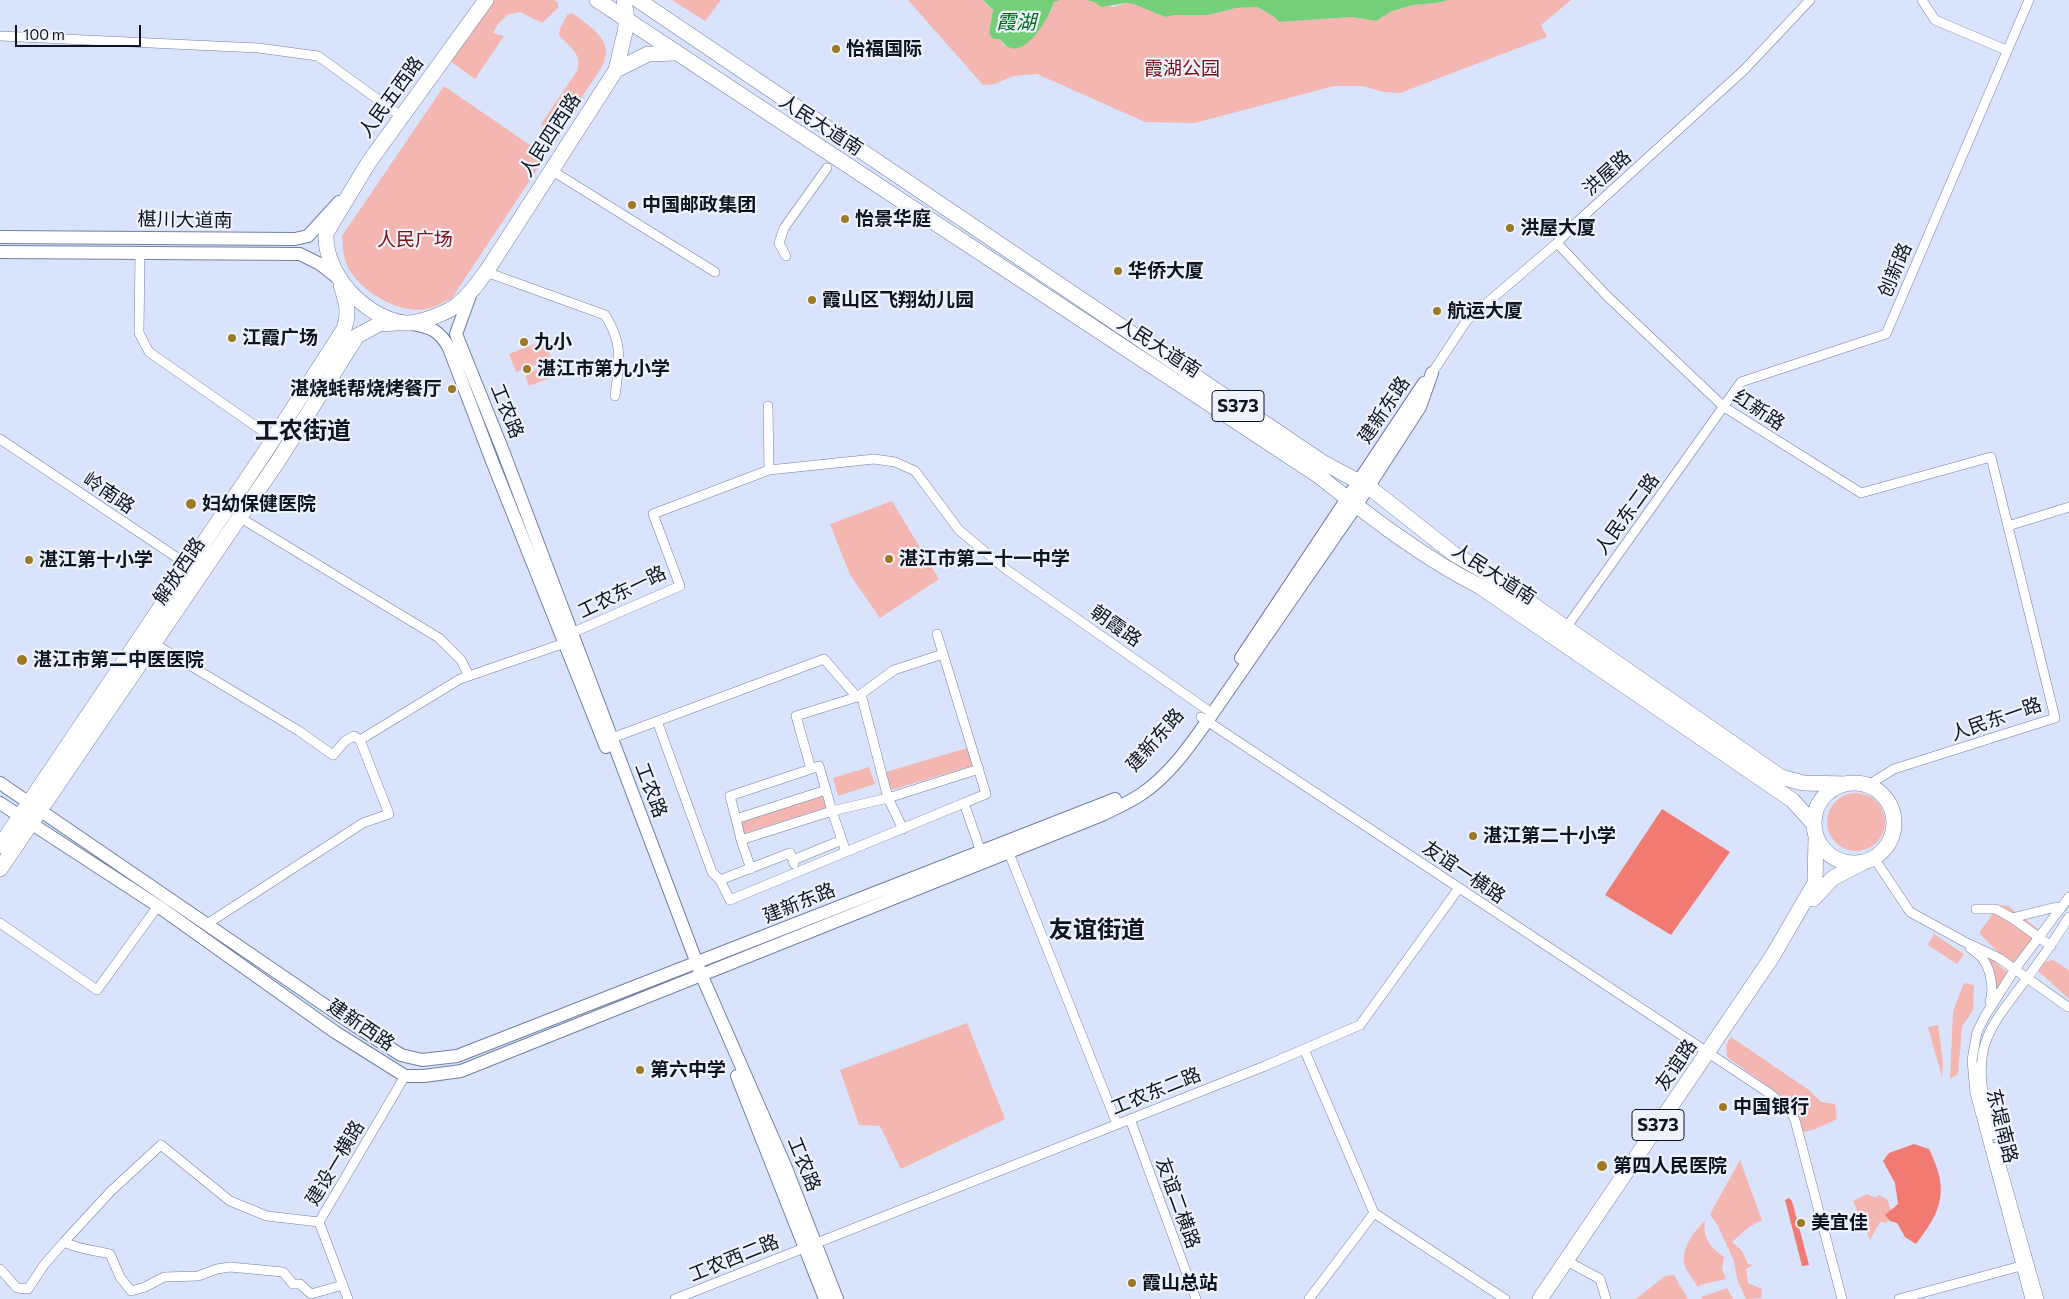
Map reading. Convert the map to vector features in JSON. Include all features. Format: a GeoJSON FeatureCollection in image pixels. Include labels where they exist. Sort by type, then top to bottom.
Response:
{"type":"FeatureCollection","features":[{"type":"Feature","properties":{"kind":"main road","name":"人民五西路"},"geometry":{"type":"LineString","coordinates":[[339,279],[325,246],[326,233],[332,220],[369,162],[486,0]]}},
{"type":"Feature","properties":{"kind":"main road","name":"人民大道南"},"geometry":{"type":"LineString","coordinates":[[597,0],[1319,476],[1352,503],[1457,574],[1562,634],[1781,777],[1804,783],[1847,784]]}},
{"type":"Feature","properties":{"kind":"main road","name":"人民四西路"},"geometry":{"type":"LineString","coordinates":[[405,323],[436,317],[456,306],[479,281],[616,70],[626,32],[627,19],[624,0]]}},
{"type":"Feature","properties":{"kind":"main road","name":"人民大道南"},"geometry":{"type":"LineString","coordinates":[[638,0],[1322,462],[1364,484],[1454,554],[1487,573],[1562,634],[1792,800],[1815,831]]}},
{"type":"Feature","properties":{"kind":"main road"},"geometry":{"type":"LineString","coordinates":[[616,70],[648,54],[674,52]]}},
{"type":"Feature","properties":{"kind":"main road"},"geometry":{"type":"LineString","coordinates":[[339,279],[363,306],[376,313],[405,323]]}},
{"type":"Feature","properties":{"kind":"main road","name":"解放西路"},"geometry":{"type":"LineString","coordinates":[[34,806],[153,643],[274,439],[344,329],[348,308],[339,279]]}},
{"type":"Feature","properties":{"kind":"main road","name":"解放西路"},"geometry":{"type":"LineString","coordinates":[[0,868],[34,806],[195,570],[239,517],[278,461],[357,336],[379,324],[405,323]]}},
{"type":"Feature","properties":{"kind":"main road","name":"S373"},"geometry":{"type":"LineString","coordinates":[[1858,783],[1868,785],[1880,792],[1888,801],[1893,813],[1894,826],[1891,839],[1884,850],[1870,860],[1853,863],[1836,859],[1822,848],[1815,831],[1815,813],[1820,802],[1831,790],[1847,784],[1858,783]]}},
{"type":"Feature","properties":{"kind":"main road","name":"解放西路"},"geometry":{"type":"LineString","coordinates":[[0,846],[25,820]]}},
{"type":"Feature","properties":{"kind":"main road","name":"友谊路"},"geometry":{"type":"LineString","coordinates":[[1775,952],[1815,883],[1815,831]]}},
{"type":"Feature","properties":{"kind":"main road","name":"友谊路"},"geometry":{"type":"LineString","coordinates":[[1540,1299],[1806,907],[1832,878],[1870,860]]}},
{"type":"Feature","properties":{"kind":"street","name":"洪屋路"},"geometry":{"type":"LineString","coordinates":[[1432,373],[1467,320],[1557,243],[1744,70],[1810,0]]}},
{"type":"Feature","properties":{"kind":"street"},"geometry":{"type":"LineString","coordinates":[[1922,0],[1935,20],[2006,50]]}},
{"type":"Feature","properties":{"kind":"street","name":"创新路"},"geometry":{"type":"LineString","coordinates":[[1724,407],[1741,382],[1886,334],[2029,0]]}},
{"type":"Feature","properties":{"kind":"street"},"geometry":{"type":"LineString","coordinates":[[0,36],[258,48],[318,56],[402,117]]}},
{"type":"Feature","properties":{"kind":"street"},"geometry":{"type":"LineString","coordinates":[[349,191],[369,162]]}},
{"type":"Feature","properties":{"kind":"street"},"geometry":{"type":"LineString","coordinates":[[786,256],[779,243],[784,228],[827,168]]}},
{"type":"Feature","properties":{"kind":"street"},"geometry":{"type":"LineString","coordinates":[[552,170],[715,272]]}},
{"type":"Feature","properties":{"kind":"street","name":"椹川大道南"},"geometry":{"type":"LineString","coordinates":[[0,237],[295,239],[308,236],[349,191]]}},
{"type":"Feature","properties":{"kind":"street","name":"红新路"},"geometry":{"type":"LineString","coordinates":[[1557,243],[1607,296],[1724,407],[1861,493],[1991,457]]}},
{"type":"Feature","properties":{"kind":"street","name":"椹川大道南"},"geometry":{"type":"LineString","coordinates":[[0,252],[300,254],[320,264],[339,279]]}},
{"type":"Feature","properties":{"kind":"street"},"geometry":{"type":"LineString","coordinates":[[140,252],[139,332],[150,352],[274,439]]}},
{"type":"Feature","properties":{"kind":"street"},"geometry":{"type":"LineString","coordinates":[[479,281],[605,315],[614,329],[619,342],[614,396]]}},
{"type":"Feature","properties":{"kind":"street","name":"工农路"},"geometry":{"type":"LineString","coordinates":[[479,281],[456,334],[503,451],[566,638],[612,738],[700,969]]}},
{"type":"Feature","properties":{"kind":"street","name":"工农路"},"geometry":{"type":"LineString","coordinates":[[405,323],[430,327],[444,339],[810,1245],[838,1299]]}},
{"type":"Feature","properties":{"kind":"street","name":"建新东路"},"geometry":{"type":"LineString","coordinates":[[700,969],[981,852],[1098,807],[1136,790],[1156,774],[1205,715],[1364,484],[1420,407],[1432,373]]}},
{"type":"Feature","properties":{"kind":"street"},"geometry":{"type":"LineString","coordinates":[[768,406],[769,470]]}},
{"type":"Feature","properties":{"kind":"street","name":"人民东二路"},"geometry":{"type":"LineString","coordinates":[[1562,634],[1724,407]]}},
{"type":"Feature","properties":{"kind":"street","name":"岭南路"},"geometry":{"type":"LineString","coordinates":[[0,439],[195,570]]}},
{"type":"Feature","properties":{"kind":"street","name":"人民东一路"},"geometry":{"type":"LineString","coordinates":[[1868,785],[1894,769],[2054,718],[1991,457]]}},
{"type":"Feature","properties":{"kind":"street","name":"朝霞路"},"geometry":{"type":"LineString","coordinates":[[769,470],[874,459],[895,462],[915,471],[959,530],[1007,570],[1205,715]]}},
{"type":"Feature","properties":{"kind":"street","name":"工农东一路"},"geometry":{"type":"LineString","coordinates":[[566,638],[680,586],[652,514],[769,470]]}},
{"type":"Feature","properties":{"kind":"street"},"geometry":{"type":"LineString","coordinates":[[2008,526],[2069,507]]}},
{"type":"Feature","properties":{"kind":"street"},"geometry":{"type":"LineString","coordinates":[[239,517],[439,638],[461,660],[469,676]]}},
{"type":"Feature","properties":{"kind":"street"},"geometry":{"type":"LineString","coordinates":[[657,721],[712,872],[720,880],[730,900],[986,794],[937,634]]}},
{"type":"Feature","properties":{"kind":"street"},"geometry":{"type":"LineString","coordinates":[[360,740],[460,679],[566,638]]}},
{"type":"Feature","properties":{"kind":"street"},"geometry":{"type":"LineString","coordinates":[[153,643],[299,731],[333,755],[345,741],[354,736],[360,740],[389,814],[363,823],[208,924]]}},
{"type":"Feature","properties":{"kind":"street"},"geometry":{"type":"LineString","coordinates":[[811,769],[796,716],[859,696],[894,670],[943,654]]}},
{"type":"Feature","properties":{"kind":"street"},"geometry":{"type":"LineString","coordinates":[[612,738],[824,659],[859,696],[888,798],[903,829]]}},
{"type":"Feature","properties":{"kind":"street","name":"建新东路"},"geometry":{"type":"LineString","coordinates":[[700,969],[1009,853],[1102,815],[1140,796],[1159,780],[1190,744],[1205,715]]}},
{"type":"Feature","properties":{"kind":"street","name":"友谊一横路"},"geometry":{"type":"LineString","coordinates":[[1205,715],[1772,1099],[1785,1113],[1790,1123],[1836,1299]]}},
{"type":"Feature","properties":{"kind":"street"},"geometry":{"type":"LineString","coordinates":[[751,869],[741,840],[730,796],[819,766],[846,852]]}},
{"type":"Feature","properties":{"kind":"street"},"geometry":{"type":"LineString","coordinates":[[741,840],[832,812],[888,798],[979,769]]}},
{"type":"Feature","properties":{"kind":"street","name":"建新西路"},"geometry":{"type":"LineString","coordinates":[[0,783],[401,1055],[422,1060],[457,1056],[700,969]]}},
{"type":"Feature","properties":{"kind":"street"},"geometry":{"type":"LineString","coordinates":[[736,819],[826,790]]}},
{"type":"Feature","properties":{"kind":"street","name":"建新西路"},"geometry":{"type":"LineString","coordinates":[[0,803],[158,906],[335,1032],[405,1076],[424,1076],[461,1071],[700,969]]}},
{"type":"Feature","properties":{"kind":"street"},"geometry":{"type":"LineString","coordinates":[[964,803],[981,852]]}},
{"type":"Feature","properties":{"kind":"street"},"geometry":{"type":"LineString","coordinates":[[793,860],[842,840]]}},
{"type":"Feature","properties":{"kind":"street"},"geometry":{"type":"LineString","coordinates":[[720,880],[790,853],[797,872]]}},
{"type":"Feature","properties":{"kind":"street"},"geometry":{"type":"LineString","coordinates":[[1009,853],[1116,1124]]}},
{"type":"Feature","properties":{"kind":"street"},"geometry":{"type":"LineString","coordinates":[[1870,860],[1910,912],[1999,958],[2068,1007]]}},
{"type":"Feature","properties":{"kind":"street","name":"工农东二路"},"geometry":{"type":"LineString","coordinates":[[810,1245],[1130,1119],[1360,1025],[1459,888]]}},
{"type":"Feature","properties":{"kind":"street","name":"东堤南路"},"geometry":{"type":"LineString","coordinates":[[2025,1266],[1975,1093],[1972,1049],[1977,1032],[1985,1016],[2014,969],[2069,898]]}},
{"type":"Feature","properties":{"kind":"street"},"geometry":{"type":"LineString","coordinates":[[0,923],[96,990],[158,906]]}},
{"type":"Feature","properties":{"kind":"street"},"geometry":{"type":"LineString","coordinates":[[2012,918],[2062,907]]}},
{"type":"Feature","properties":{"kind":"street"},"geometry":{"type":"LineString","coordinates":[[1976,909],[1996,909],[2051,946]]}},
{"type":"Feature","properties":{"kind":"street","name":"东堤南路"},"geometry":{"type":"LineString","coordinates":[[2030,1299],[2025,1266],[1985,1104],[1982,1079],[1985,1044],[2007,1004],[2051,946],[2069,917]]}},
{"type":"Feature","properties":{"kind":"street"},"geometry":{"type":"LineString","coordinates":[[1963,941],[1984,959],[1990,978],[1993,994],[1985,1016]]}},
{"type":"Feature","properties":{"kind":"street"},"geometry":{"type":"LineString","coordinates":[[1304,1049],[1374,1213],[1505,1299]]}},
{"type":"Feature","properties":{"kind":"street"},"geometry":{"type":"LineString","coordinates":[[1706,1055],[1769,1093],[1788,1109],[1795,1120],[1842,1299]]}},
{"type":"Feature","properties":{"kind":"street","name":"建设一横路"},"geometry":{"type":"LineString","coordinates":[[348,1299],[319,1222],[405,1076]]}},
{"type":"Feature","properties":{"kind":"street","name":"友谊二横路"},"geometry":{"type":"LineString","coordinates":[[1130,1119],[1196,1299]]}},
{"type":"Feature","properties":{"kind":"street"},"geometry":{"type":"LineString","coordinates":[[0,1270],[17,1288],[28,1289],[44,1265],[111,1191],[161,1145],[230,1201],[267,1216],[319,1222]]}},
{"type":"Feature","properties":{"kind":"street"},"geometry":{"type":"LineString","coordinates":[[1310,1299],[1374,1213]]}},
{"type":"Feature","properties":{"kind":"street"},"geometry":{"type":"LineString","coordinates":[[64,1242],[79,1249],[95,1250],[110,1254],[120,1277],[131,1291],[145,1287],[164,1277],[198,1276],[217,1269],[230,1267],[283,1272],[293,1284],[300,1284],[312,1294],[343,1285]]}},
{"type":"Feature","properties":{"kind":"street","name":"工农路"},"geometry":{"type":"LineString","coordinates":[[810,1245],[825,1299]]}},
{"type":"Feature","properties":{"kind":"street","name":"工农西二路"},"geometry":{"type":"LineString","coordinates":[[675,1299],[810,1245]]}},
{"type":"Feature","properties":{"kind":"street"},"geometry":{"type":"LineString","coordinates":[[1565,1260],[1600,1279],[1606,1299]]}},
{"type":"Feature","properties":{"kind":"street"},"geometry":{"type":"LineString","coordinates":[[1899,1299],[2025,1266],[2039,1299]]}},
{"type":"Feature","properties":{"kind":"green space"},"geometry":{"type":"Polygon","coordinates":[[[493,0],[554,0],[558,3],[558,8],[542,23],[520,12],[507,15],[498,24],[493,33],[504,36],[475,79],[450,61],[493,0]]]}},
{"type":"Feature","properties":{"kind":"green space"},"geometry":{"type":"Polygon","coordinates":[[[672,0],[721,0],[705,21],[672,0]]]}},
{"type":"Feature","properties":{"kind":"green space","name":"霞湖公园"},"geometry":{"type":"Polygon","coordinates":[[[908,0],[982,0],[993,10],[989,33],[1000,39],[1004,46],[1035,34],[1050,12],[1054,2],[1060,0],[1086,0],[1113,7],[1126,3],[1135,4],[1165,17],[1175,15],[1208,15],[1236,8],[1257,7],[1273,16],[1279,22],[1352,17],[1376,21],[1392,11],[1413,5],[1448,0],[1571,0],[1541,25],[1547,37],[1400,93],[1383,92],[1363,86],[1334,86],[1195,123],[1145,122],[1037,74],[1013,76],[995,84],[983,85],[908,0]]]}},
{"type":"Feature","properties":{"kind":"green space"},"geometry":{"type":"Polygon","coordinates":[[[572,13],[599,35],[603,40],[606,54],[603,65],[557,135],[541,124],[577,71],[577,55],[559,35],[567,15],[572,13]]]}},
{"type":"Feature","properties":{"kind":"green space","name":"人民广场"},"geometry":{"type":"Polygon","coordinates":[[[444,86],[546,156],[452,298],[431,308],[407,309],[382,299],[360,283],[346,263],[342,236],[444,86]]]}},
{"type":"Feature","properties":{"kind":"green space"},"geometry":{"type":"Polygon","coordinates":[[[545,340],[552,359],[516,372],[509,354],[545,340]]]}},
{"type":"Feature","properties":{"kind":"green space"},"geometry":{"type":"Polygon","coordinates":[[[548,366],[553,377],[529,386],[525,374],[548,366]]]}},
{"type":"Feature","properties":{"kind":"green space"},"geometry":{"type":"Polygon","coordinates":[[[892,501],[939,579],[880,618],[850,575],[830,524],[892,501]]]}},
{"type":"Feature","properties":{"kind":"green space"},"geometry":{"type":"Polygon","coordinates":[[[967,748],[972,766],[891,790],[886,772],[967,748]]]}},
{"type":"Feature","properties":{"kind":"green space"},"geometry":{"type":"Polygon","coordinates":[[[869,767],[875,784],[838,796],[833,778],[869,767]]]}},
{"type":"Feature","properties":{"kind":"green space"},"geometry":{"type":"Polygon","coordinates":[[[1856,793],[1867,795],[1877,801],[1883,811],[1885,822],[1883,833],[1877,843],[1867,849],[1856,851],[1845,849],[1835,843],[1829,833],[1827,822],[1829,811],[1835,801],[1845,795],[1856,793]]]}},
{"type":"Feature","properties":{"kind":"green space"},"geometry":{"type":"Polygon","coordinates":[[[824,794],[828,807],[742,834],[737,820],[824,794]]]}},
{"type":"Feature","properties":{"kind":"green space"},"geometry":{"type":"Polygon","coordinates":[[[1999,905],[2008,906],[2046,935],[2015,969],[1979,933],[1999,905]]]}},
{"type":"Feature","properties":{"kind":"green space"},"geometry":{"type":"Polygon","coordinates":[[[1934,934],[1964,954],[1957,964],[1928,945],[1934,934]]]}},
{"type":"Feature","properties":{"kind":"green space"},"geometry":{"type":"Polygon","coordinates":[[[1988,956],[2007,972],[1998,994],[1988,956]]]}},
{"type":"Feature","properties":{"kind":"green space"},"geometry":{"type":"Polygon","coordinates":[[[2053,960],[2069,970],[2069,999],[2038,971],[2044,962],[2053,960]]]}},
{"type":"Feature","properties":{"kind":"green space"},"geometry":{"type":"Polygon","coordinates":[[[1964,983],[1974,985],[1973,1010],[1962,1027],[1958,1074],[1950,1079],[1953,1011],[1964,983]]]}},
{"type":"Feature","properties":{"kind":"green space"},"geometry":{"type":"Polygon","coordinates":[[[967,1023],[1005,1119],[901,1169],[880,1126],[859,1125],[840,1070],[967,1023]]]}},
{"type":"Feature","properties":{"kind":"green space"},"geometry":{"type":"Polygon","coordinates":[[[1938,1025],[1943,1063],[1942,1077],[1928,1027],[1938,1025]]]}},
{"type":"Feature","properties":{"kind":"green space"},"geometry":{"type":"Polygon","coordinates":[[[1731,1037],[1809,1090],[1821,1102],[1835,1104],[1837,1119],[1804,1132],[1783,1097],[1727,1057],[1726,1045],[1731,1037]]]}},
{"type":"Feature","properties":{"kind":"green space"},"geometry":{"type":"Polygon","coordinates":[[[1740,1160],[1762,1220],[1749,1227],[1732,1242],[1742,1251],[1748,1264],[1753,1265],[1746,1269],[1748,1283],[1762,1289],[1761,1298],[1746,1299],[1737,1279],[1734,1261],[1718,1226],[1710,1214],[1740,1160]]]}},
{"type":"Feature","properties":{"kind":"green space"},"geometry":{"type":"Polygon","coordinates":[[[1867,1194],[1876,1198],[1878,1195],[1887,1199],[1893,1216],[1886,1223],[1880,1222],[1870,1240],[1853,1201],[1867,1194]]]}},
{"type":"Feature","properties":{"kind":"green space"},"geometry":{"type":"Polygon","coordinates":[[[1705,1221],[1704,1227],[1708,1242],[1724,1257],[1722,1269],[1726,1279],[1698,1287],[1686,1269],[1684,1257],[1687,1245],[1705,1221]]]}},
{"type":"Feature","properties":{"kind":"green space"},"geometry":{"type":"Polygon","coordinates":[[[1674,1275],[1688,1299],[1636,1299],[1665,1276],[1674,1275]]]}},
{"type":"Feature","properties":{"kind":"green space"},"geometry":{"type":"Polygon","coordinates":[[[1727,1288],[1733,1299],[1702,1299],[1701,1297],[1727,1288]]]}},
{"type":"Feature","properties":{"kind":"shaded area"},"geometry":{"type":"Polygon","coordinates":[[[1662,809],[1730,852],[1671,935],[1605,895],[1662,809]]]}},
{"type":"Feature","properties":{"kind":"shaded area"},"geometry":{"type":"Polygon","coordinates":[[[1914,1144],[1929,1149],[1939,1176],[1941,1188],[1937,1209],[1925,1232],[1916,1244],[1905,1237],[1897,1223],[1890,1221],[1885,1215],[1898,1204],[1895,1183],[1883,1161],[1889,1153],[1914,1144]]]}},
{"type":"Feature","properties":{"kind":"shaded area"},"geometry":{"type":"Polygon","coordinates":[[[1789,1198],[1792,1201],[1809,1265],[1802,1266],[1785,1200],[1789,1198]]]}},
{"type":"Feature","properties":{"kind":"water","name":"霞湖"},"geometry":{"type":"Polygon","coordinates":[[[983,0],[1060,0],[1054,2],[1040,30],[1024,45],[1016,48],[1008,47],[1000,39],[993,39],[989,33],[993,10],[983,0]]]}},
{"type":"Feature","properties":{"kind":"water","name":"霞湖"},"geometry":{"type":"Polygon","coordinates":[[[1086,0],[1448,0],[1413,5],[1392,11],[1376,21],[1352,17],[1279,22],[1273,16],[1257,7],[1236,8],[1208,15],[1175,15],[1165,17],[1134,4],[1126,3],[1101,7],[1094,2],[1086,0]]]}},
{"type":"Feature","properties":{"kind":"place","name":"怡福国际"},"geometry":{"type":"Point","coordinates":[836,49]}},
{"type":"Feature","properties":{"kind":"place","name":"中国邮政集团"},"geometry":{"type":"Point","coordinates":[632,205]}},
{"type":"Feature","properties":{"kind":"place","name":"怡景华庭"},"geometry":{"type":"Point","coordinates":[845,219]}},
{"type":"Feature","properties":{"kind":"place","name":"洪屋大厦"},"geometry":{"type":"Point","coordinates":[1510,228]}},
{"type":"Feature","properties":{"kind":"place","name":"华侨大厦"},"geometry":{"type":"Point","coordinates":[1118,271]}},
{"type":"Feature","properties":{"kind":"place","name":"霞山区飞翔幼儿园"},"geometry":{"type":"Point","coordinates":[812,300]}},
{"type":"Feature","properties":{"kind":"place","name":"航运大厦"},"geometry":{"type":"Point","coordinates":[1437,311]}},
{"type":"Feature","properties":{"kind":"place","name":"江霞广场"},"geometry":{"type":"Point","coordinates":[232,338]}},
{"type":"Feature","properties":{"kind":"place","name":"九小"},"geometry":{"type":"Point","coordinates":[524,342]}},
{"type":"Feature","properties":{"kind":"place","name":"湛江市第九小学"},"geometry":{"type":"Point","coordinates":[527,369]}},
{"type":"Feature","properties":{"kind":"place","name":"湛烧蚝帮烧烤餐厅"},"geometry":{"type":"Point","coordinates":[452,389]}},
{"type":"Feature","properties":{"kind":"place","name":"妇幼保健医院"},"geometry":{"type":"Point","coordinates":[191,504]}},
{"type":"Feature","properties":{"kind":"place","name":"湛江市第二十一中学"},"geometry":{"type":"Point","coordinates":[889,559]}},
{"type":"Feature","properties":{"kind":"place","name":"湛江第十小学"},"geometry":{"type":"Point","coordinates":[29,560]}},
{"type":"Feature","properties":{"kind":"place","name":"湛江市第二中医医院"},"geometry":{"type":"Point","coordinates":[22,660]}},
{"type":"Feature","properties":{"kind":"place","name":"湛江第二十小学"},"geometry":{"type":"Point","coordinates":[1473,836]}},
{"type":"Feature","properties":{"kind":"place","name":"第六中学"},"geometry":{"type":"Point","coordinates":[640,1070]}},
{"type":"Feature","properties":{"kind":"place","name":"中国银行"},"geometry":{"type":"Point","coordinates":[1723,1107]}},
{"type":"Feature","properties":{"kind":"place","name":"第四人民医院"},"geometry":{"type":"Point","coordinates":[1602,1166]}},
{"type":"Feature","properties":{"kind":"place","name":"美宜佳"},"geometry":{"type":"Point","coordinates":[1801,1223]}},
{"type":"Feature","properties":{"kind":"place","name":"霞山总站"},"geometry":{"type":"Point","coordinates":[1132,1283]}},
{"type":"Feature","properties":{"kind":"district","name":"工农街道"},"geometry":{"type":"Point","coordinates":[303,431]}},
{"type":"Feature","properties":{"kind":"district","name":"友谊街道"},"geometry":{"type":"Point","coordinates":[1097,930]}}]}
